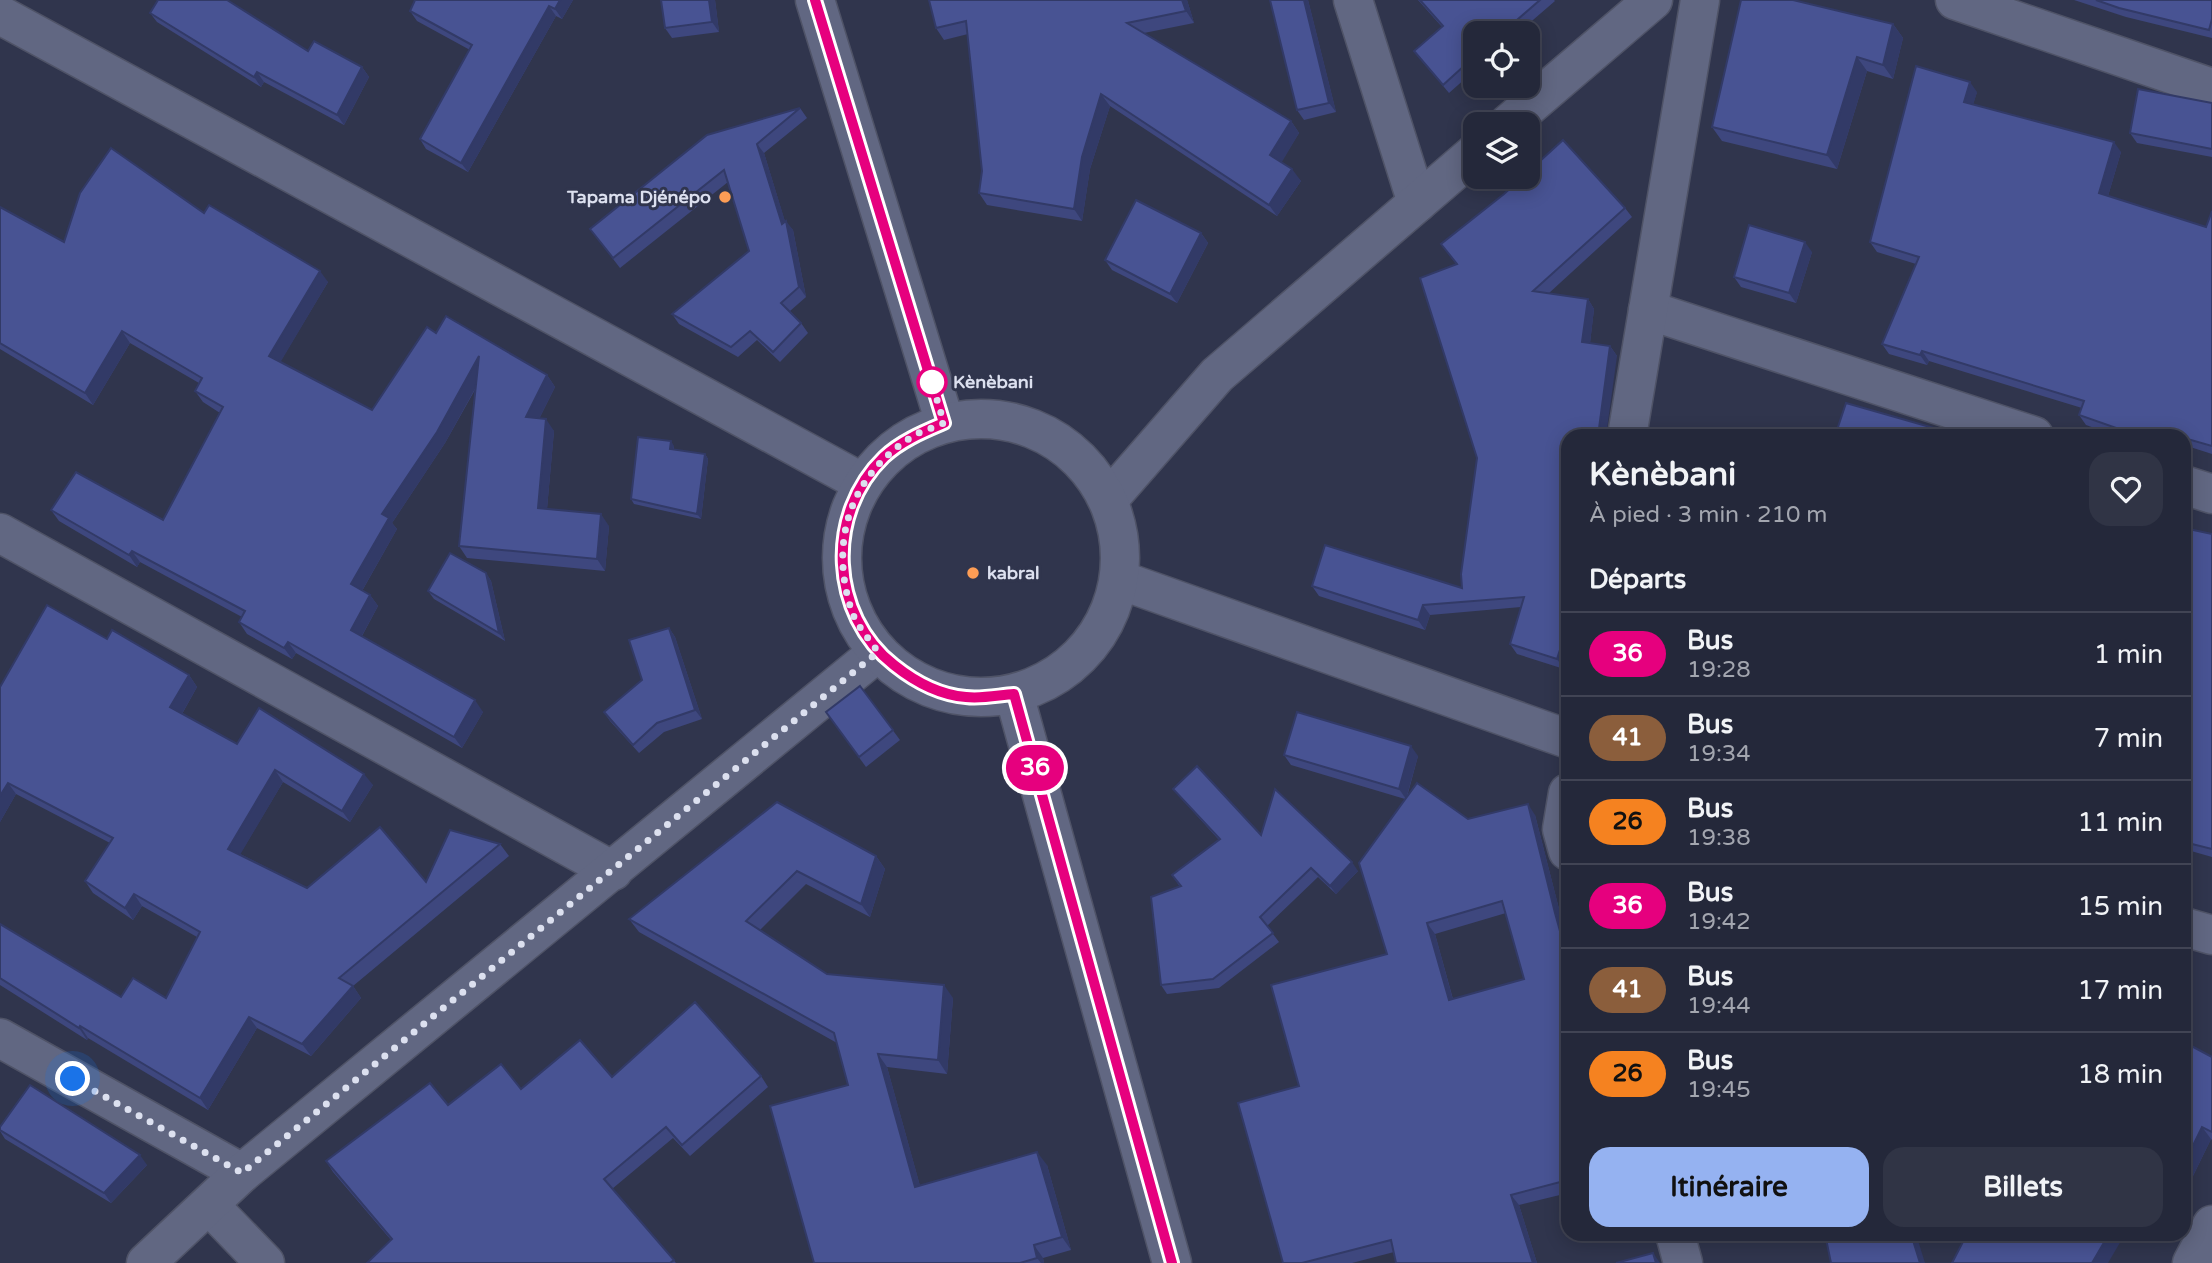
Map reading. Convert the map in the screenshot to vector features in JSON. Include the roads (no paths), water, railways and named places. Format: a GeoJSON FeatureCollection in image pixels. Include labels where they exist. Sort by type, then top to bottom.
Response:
{"type":"FeatureCollection","features":[{"type":"Feature","properties":{"kind":"street"},"geometry":{"type":"LineString","coordinates":[[815,0],[944,423]]}},
{"type":"Feature","properties":{"kind":"street"},"geometry":{"type":"LineString","coordinates":[[1353,0],[1417,203]]}},
{"type":"Feature","properties":{"kind":"street"},"geometry":{"type":"LineString","coordinates":[[1522,112],[1653,0]]}},
{"type":"Feature","properties":{"kind":"street"},"geometry":{"type":"LineString","coordinates":[[1628,429],[1700,0]]}},
{"type":"Feature","properties":{"kind":"street"},"geometry":{"type":"LineString","coordinates":[[1955,0],[2212,88]]}},
{"type":"Feature","properties":{"kind":"street"},"geometry":{"type":"LineString","coordinates":[[0,15],[863,484]]}},
{"type":"Feature","properties":{"kind":"street"},"geometry":{"type":"LineString","coordinates":[[1108,500],[1217,375],[1463,163]]}},
{"type":"Feature","properties":{"kind":"street"},"geometry":{"type":"LineString","coordinates":[[1648,310],[2013,429]]}},
{"type":"Feature","properties":{"kind":"street"},"geometry":{"type":"LineString","coordinates":[[993,419],[1040,432],[1079,460],[1108,500],[1119,539],[1120,580],[1107,619],[1084,654],[1052,679],[1014,694],[965,698],[918,683],[878,652],[853,614],[842,570],[845,525],[863,484],[885,457],[912,436],[944,423],[993,419]]}},
{"type":"Feature","properties":{"kind":"street"},"geometry":{"type":"LineString","coordinates":[[2191,487],[2212,494]]}},
{"type":"Feature","properties":{"kind":"street"},"geometry":{"type":"LineString","coordinates":[[0,533],[613,871]]}},
{"type":"Feature","properties":{"kind":"street"},"geometry":{"type":"LineString","coordinates":[[1120,580],[1561,737]]}},
{"type":"Feature","properties":{"kind":"street"},"geometry":{"type":"LineString","coordinates":[[146,1263],[242,1173],[878,652]]}},
{"type":"Feature","properties":{"kind":"street"},"geometry":{"type":"LineString","coordinates":[[1014,694],[1172,1263]]}},
{"type":"Feature","properties":{"kind":"street"},"geometry":{"type":"LineString","coordinates":[[2191,929],[2212,935]]}},
{"type":"Feature","properties":{"kind":"street"},"geometry":{"type":"LineString","coordinates":[[0,1038],[242,1173]]}},
{"type":"Feature","properties":{"kind":"street"},"geometry":{"type":"LineString","coordinates":[[209,1205],[265,1263]]}},
{"type":"Feature","properties":{"kind":"street"},"geometry":{"type":"LineString","coordinates":[[2192,1263],[2212,1224]]}},
{"type":"Feature","properties":{"kind":"street"},"geometry":{"type":"LineString","coordinates":[[1677,1241],[1683,1263]]}},
{"type":"Feature","properties":{"kind":"place","name":"Tapama Djénépo"},"geometry":{"type":"Point","coordinates":[725,197]}},
{"type":"Feature","properties":{"kind":"place","name":"Kènèbani"},"geometry":{"type":"Point","coordinates":[932,382]}},
{"type":"Feature","properties":{"kind":"place","name":"kabral"},"geometry":{"type":"Point","coordinates":[973,573]}}]}
